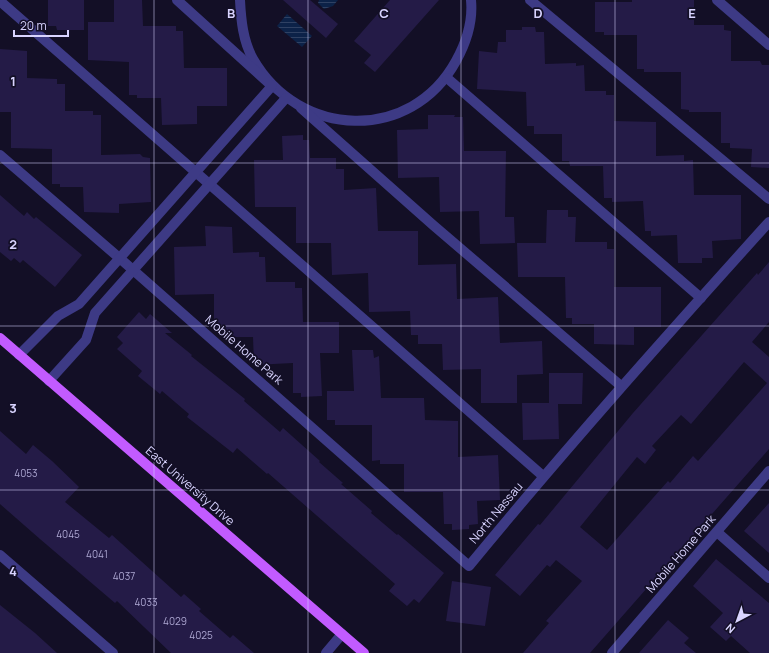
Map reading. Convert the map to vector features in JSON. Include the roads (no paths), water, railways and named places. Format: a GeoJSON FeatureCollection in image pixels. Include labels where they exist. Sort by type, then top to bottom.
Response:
{"type":"FeatureCollection","features":[{"type":"Feature","properties":{"kind":"main road","name":"East University Drive"},"geometry":{"type":"LineString","coordinates":[[0,338],[364,653]]}},
{"type":"Feature","properties":{"kind":"street"},"geometry":{"type":"LineString","coordinates":[[177,0],[272,86],[301,108],[433,225],[621,386]]}},
{"type":"Feature","properties":{"kind":"street"},"geometry":{"type":"LineString","coordinates":[[240,0],[241,26],[252,58],[272,86]]}},
{"type":"Feature","properties":{"kind":"street"},"geometry":{"type":"LineString","coordinates":[[301,108],[340,121],[380,119],[417,104],[447,78],[465,46],[472,9],[471,0]]}},
{"type":"Feature","properties":{"kind":"street"},"geometry":{"type":"LineString","coordinates":[[530,0],[769,199]]}},
{"type":"Feature","properties":{"kind":"street"},"geometry":{"type":"LineString","coordinates":[[717,0],[769,45]]}},
{"type":"Feature","properties":{"kind":"street"},"geometry":{"type":"LineString","coordinates":[[0,1],[543,476]]}},
{"type":"Feature","properties":{"kind":"street"},"geometry":{"type":"LineString","coordinates":[[447,78],[700,298]]}},
{"type":"Feature","properties":{"kind":"street"},"geometry":{"type":"LineString","coordinates":[[19,355],[58,316],[79,304],[195,171],[272,86]]}},
{"type":"Feature","properties":{"kind":"street"},"geometry":{"type":"LineString","coordinates":[[49,381],[86,340],[95,313],[286,98]]}},
{"type":"Feature","properties":{"kind":"street","name":"Mobile Home Park"},"geometry":{"type":"LineString","coordinates":[[0,155],[469,566]]}},
{"type":"Feature","properties":{"kind":"street","name":"North Nassau"},"geometry":{"type":"LineString","coordinates":[[469,566],[543,476],[621,386],[769,222]]}},
{"type":"Feature","properties":{"kind":"street","name":"Mobile Home Park"},"geometry":{"type":"LineString","coordinates":[[612,653],[769,471]]}},
{"type":"Feature","properties":{"kind":"street"},"geometry":{"type":"LineString","coordinates":[[717,532],[769,578]]}},
{"type":"Feature","properties":{"kind":"street"},"geometry":{"type":"LineString","coordinates":[[0,555],[113,653]]}},
{"type":"Feature","properties":{"kind":"street"},"geometry":{"type":"LineString","coordinates":[[326,653],[342,634]]}},
{"type":"Feature","properties":{"kind":"water"},"geometry":{"type":"Polygon","coordinates":[[[319,0],[338,0],[333,6],[324,9],[318,3],[319,0]]]}},
{"type":"Feature","properties":{"kind":"water"},"geometry":{"type":"Polygon","coordinates":[[[287,14],[312,36],[302,47],[277,26],[287,14]]]}}]}
